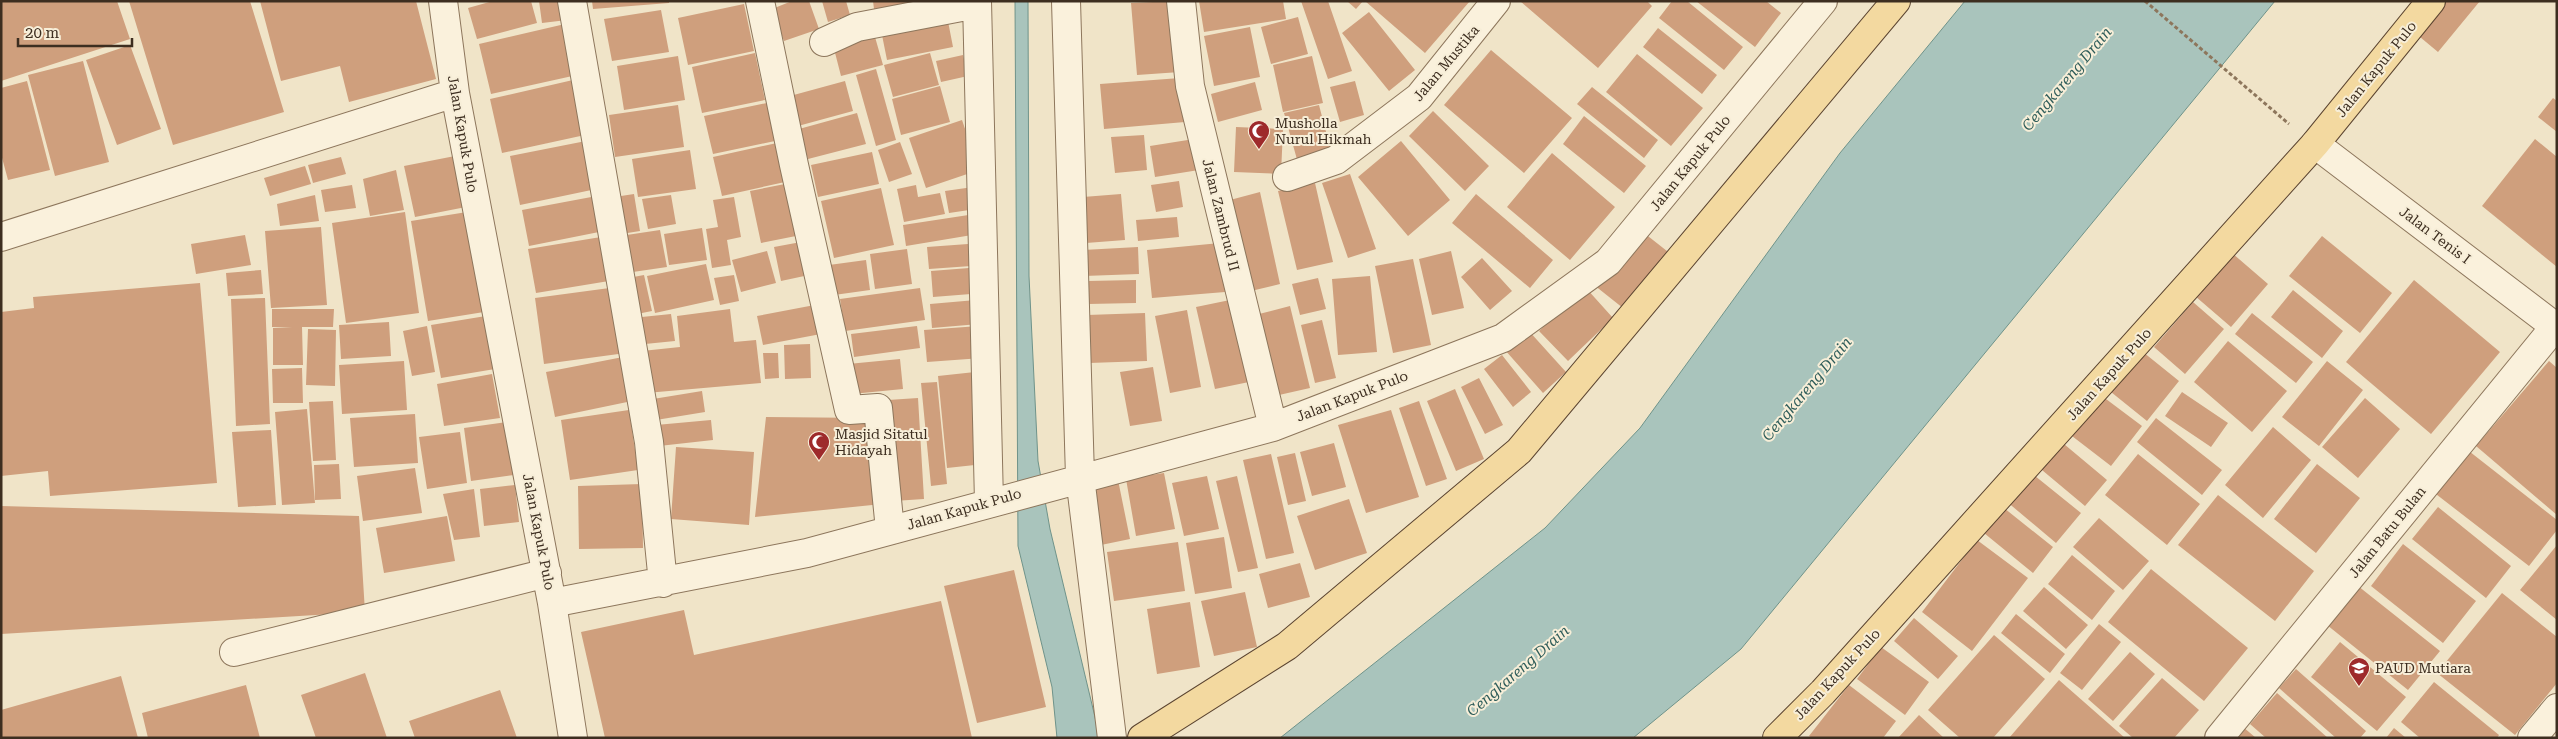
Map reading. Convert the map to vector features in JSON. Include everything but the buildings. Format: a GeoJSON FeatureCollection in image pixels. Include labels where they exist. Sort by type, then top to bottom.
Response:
{"type":"FeatureCollection","features":[{"type":"Feature","properties":{"kind":"main road"},"geometry":{"type":"LineString","coordinates":[[1142,738],[1287,646],[1519,451],[1896,1]]}},
{"type":"Feature","properties":{"kind":"main road","name":"Jalan Kapuk Pulo"},"geometry":{"type":"LineString","coordinates":[[1777,738],[1823,692],[2315,144],[2431,1]]}},
{"type":"Feature","properties":{"kind":"street","name":"Jalan Kapuk Pulo"},"geometry":{"type":"LineString","coordinates":[[443,1],[454,93],[548,573],[552,603],[663,583],[807,552],[1080,477],[1273,427],[1503,338],[1608,262],[1823,1]]}},
{"type":"Feature","properties":{"kind":"street"},"geometry":{"type":"LineString","coordinates":[[572,1],[649,442],[663,583]]}},
{"type":"Feature","properties":{"kind":"street"},"geometry":{"type":"LineString","coordinates":[[760,1],[796,174],[849,410],[878,408],[890,530]]}},
{"type":"Feature","properties":{"kind":"street"},"geometry":{"type":"LineString","coordinates":[[1066,1],[1080,477],[1112,738]]}},
{"type":"Feature","properties":{"kind":"street","name":"Jalan Zambrud II"},"geometry":{"type":"LineString","coordinates":[[1181,1],[1190,86],[1273,427]]}},
{"type":"Feature","properties":{"kind":"street","name":"Jalan Mustika"},"geometry":{"type":"LineString","coordinates":[[1287,177],[1336,160],[1419,98],[1496,1]]}},
{"type":"Feature","properties":{"kind":"street"},"geometry":{"type":"LineString","coordinates":[[824,42],[857,27],[977,3],[1000,499]]}},
{"type":"Feature","properties":{"kind":"street"},"geometry":{"type":"LineString","coordinates":[[1,237],[454,93]]}},
{"type":"Feature","properties":{"kind":"street","name":"Jalan Tenis I"},"geometry":{"type":"LineString","coordinates":[[2315,144],[2556,326]]}},
{"type":"Feature","properties":{"kind":"street","name":"Jalan Batu Bulan"},"geometry":{"type":"LineString","coordinates":[[2219,738],[2556,326]]}},
{"type":"Feature","properties":{"kind":"street"},"geometry":{"type":"LineString","coordinates":[[234,652],[548,573]]}},
{"type":"Feature","properties":{"kind":"street"},"geometry":{"type":"LineString","coordinates":[[552,603],[574,738]]}},
{"type":"Feature","properties":{"kind":"street"},"geometry":{"type":"LineString","coordinates":[[2532,738],[2557,708]]}},
{"type":"Feature","properties":{"kind":"path"},"geometry":{"type":"LineString","coordinates":[[2145,1],[2263,102]]}},
{"type":"Feature","properties":{"kind":"water"},"geometry":{"type":"Polygon","coordinates":[[[1015,1],[1028,1],[1029,276],[1038,461],[1050,529],[1100,738],[1057,738],[1052,687],[1018,546],[1015,1]]]}},
{"type":"Feature","properties":{"kind":"water","name":"Cengkareng Drain"},"geometry":{"type":"Polygon","coordinates":[[[1965,1],[2275,1],[1741,649],[1633,738],[1280,738],[1545,528],[1640,428],[1840,153],[1965,1]]]}},
{"type":"Feature","properties":{"kind":"place","name":"Musholla Nurul Hikmah"},"geometry":{"type":"Point","coordinates":[1259,150]}},
{"type":"Feature","properties":{"kind":"place","name":"Masjid Sitatul Hidayah"},"geometry":{"type":"Point","coordinates":[819,461]}},
{"type":"Feature","properties":{"kind":"place","name":"PAUD Mutiara"},"geometry":{"type":"Point","coordinates":[2359,687]}}]}
